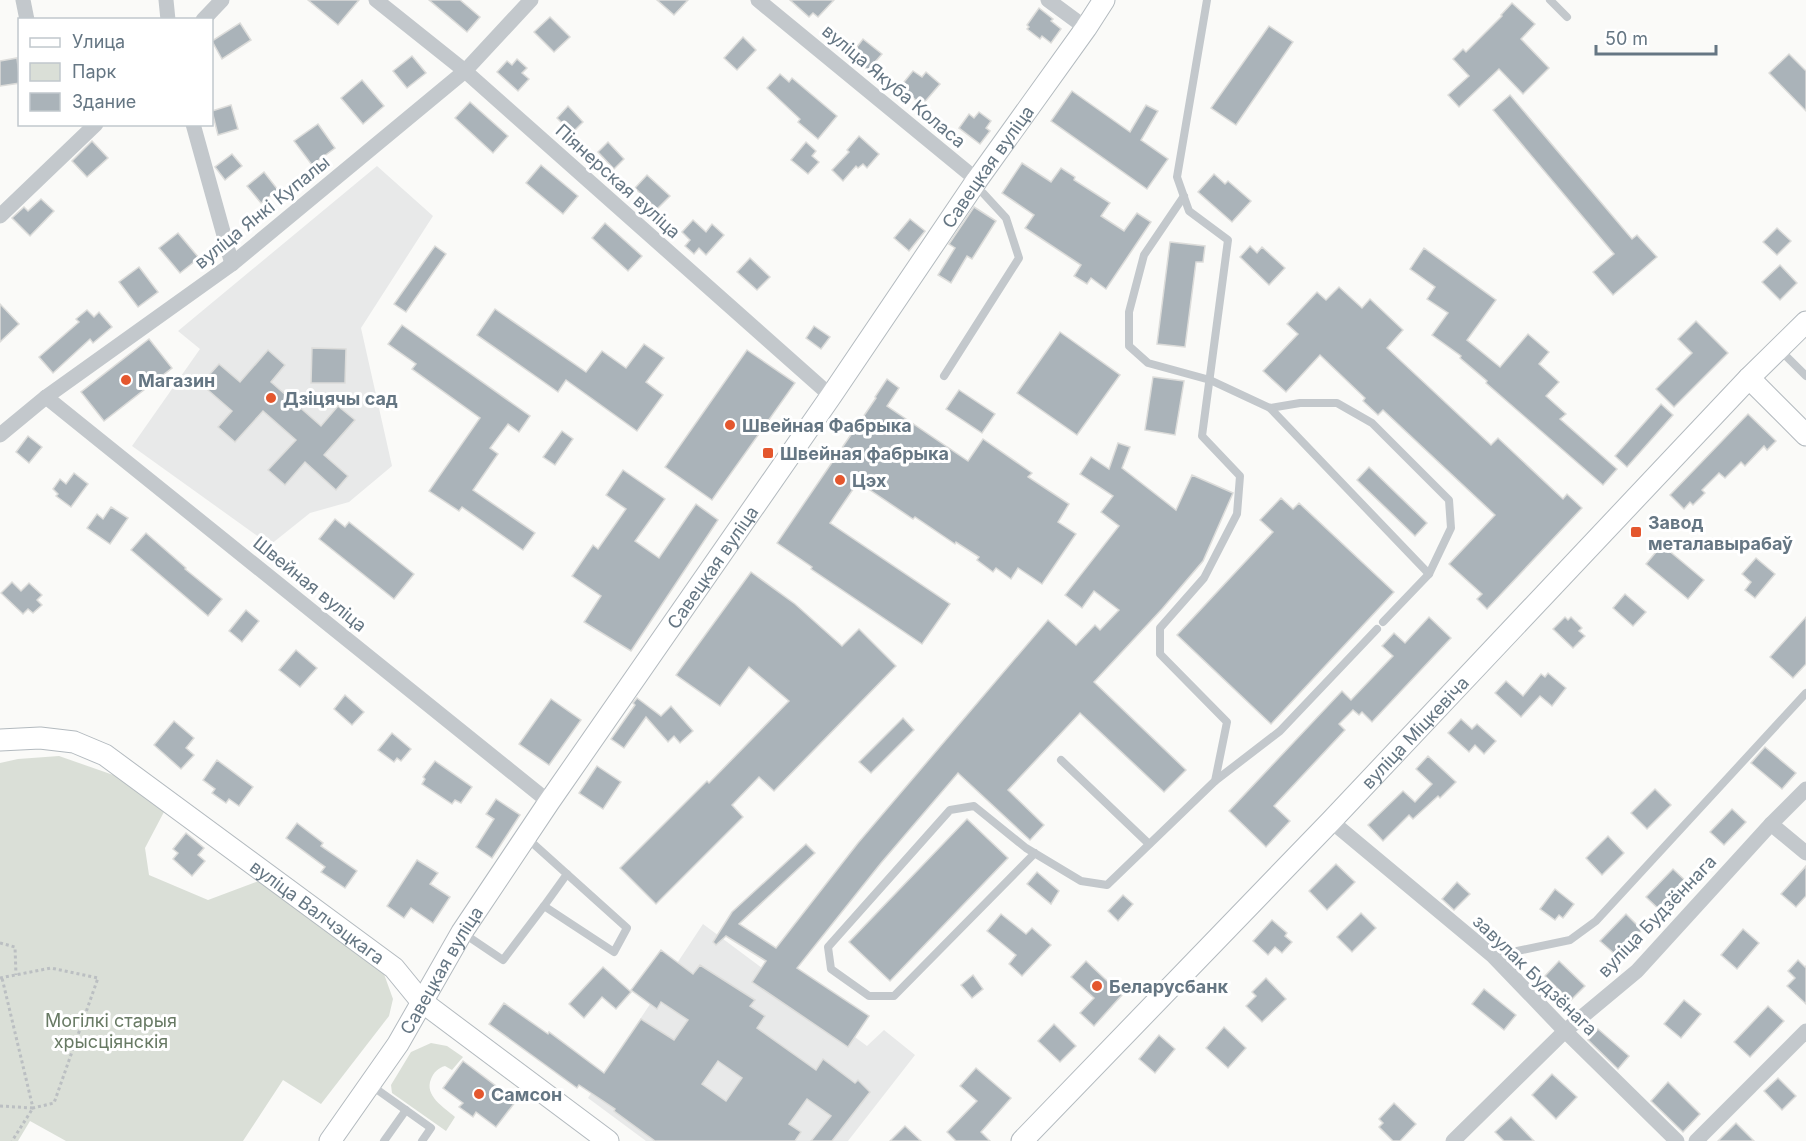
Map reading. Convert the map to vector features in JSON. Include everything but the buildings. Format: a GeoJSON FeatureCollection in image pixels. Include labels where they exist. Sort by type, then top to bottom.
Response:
{"type":"FeatureCollection","features":[{"type":"Feature","properties":{"kind":"street"},"geometry":{"type":"LineString","coordinates":[[23,0],[27,18]]}},
{"type":"Feature","properties":{"kind":"street"},"geometry":{"type":"LineString","coordinates":[[166,0],[168,18]]}},
{"type":"Feature","properties":{"kind":"street"},"geometry":{"type":"LineString","coordinates":[[205,18],[222,0]]}},
{"type":"Feature","properties":{"kind":"street","name":"Піянерская вуліца"},"geometry":{"type":"LineString","coordinates":[[376,0],[465,71],[831,396]]}},
{"type":"Feature","properties":{"kind":"street","name":"вуліца Янкі Купалы"},"geometry":{"type":"LineString","coordinates":[[0,435],[46,397],[232,264],[465,71],[531,0]]}},
{"type":"Feature","properties":{"kind":"street","name":"вуліца Якуба Коласа"},"geometry":{"type":"LineString","coordinates":[[758,0],[975,183]]}},
{"type":"Feature","properties":{"kind":"street"},"geometry":{"type":"LineString","coordinates":[[1048,0],[1086,28]]}},
{"type":"Feature","properties":{"kind":"street","name":"Савецкая вуліца"},"geometry":{"type":"LineString","coordinates":[[330,1141],[398,1044],[462,932],[549,802],[831,396],[975,183],[1104,0]]}},
{"type":"Feature","properties":{"kind":"street"},"geometry":{"type":"LineString","coordinates":[[0,216],[94,126]]}},
{"type":"Feature","properties":{"kind":"street"},"geometry":{"type":"LineString","coordinates":[[194,126],[232,264]]}},
{"type":"Feature","properties":{"kind":"street","name":"вуліца Міцкевіча"},"geometry":{"type":"LineString","coordinates":[[1022,1141],[1331,821],[1749,378],[1806,322]]}},
{"type":"Feature","properties":{"kind":"street"},"geometry":{"type":"LineString","coordinates":[[1749,378],[1806,435]]}},
{"type":"Feature","properties":{"kind":"street","name":"Швейная вуліца"},"geometry":{"type":"LineString","coordinates":[[46,397],[549,802]]}},
{"type":"Feature","properties":{"kind":"street","name":"вуліца Валчэцкага"},"geometry":{"type":"LineString","coordinates":[[0,740],[40,738],[74,742],[105,755],[394,969],[421,1001],[608,1141]]}},
{"type":"Feature","properties":{"kind":"street","name":"вуліца Будзённага"},"geometry":{"type":"LineString","coordinates":[[1453,1141],[1565,1031],[1636,971],[1806,789]]}},
{"type":"Feature","properties":{"kind":"street","name":"завулак Будзёнага"},"geometry":{"type":"LineString","coordinates":[[1331,821],[1493,956],[1565,1031],[1677,1141]]}},
{"type":"Feature","properties":{"kind":"street"},"geometry":{"type":"LineString","coordinates":[[1771,824],[1806,853]]}},
{"type":"Feature","properties":{"kind":"street"},"geometry":{"type":"LineString","coordinates":[[1696,1141],[1806,1031]]}},
{"type":"Feature","properties":{"kind":"lane"},"geometry":{"type":"LineString","coordinates":[[1207,0],[1178,177],[1190,212],[1228,240],[1202,436],[1240,476],[1237,514],[1204,578],[1160,628],[1160,654],[1227,722],[1215,781]]}},
{"type":"Feature","properties":{"kind":"lane"},"geometry":{"type":"LineString","coordinates":[[1550,0],[1567,17]]}},
{"type":"Feature","properties":{"kind":"lane"},"geometry":{"type":"LineString","coordinates":[[944,376],[1019,258],[1006,218],[975,183]]}},
{"type":"Feature","properties":{"kind":"lane"},"geometry":{"type":"LineString","coordinates":[[1184,196],[1144,255],[1129,312],[1129,346],[1148,363],[1210,380],[1270,408],[1429,574]]}},
{"type":"Feature","properties":{"kind":"lane"},"geometry":{"type":"LineString","coordinates":[[1779,349],[1806,376]]}},
{"type":"Feature","properties":{"kind":"lane"},"geometry":{"type":"LineString","coordinates":[[1035,853],[894,996],[869,996],[831,969],[828,947],[950,810],[974,806],[1035,853],[1081,881],[1107,885],[1215,781],[1280,731],[1429,574],[1451,528],[1449,500],[1372,423],[1337,403],[1300,403],[1270,408]]}},
{"type":"Feature","properties":{"kind":"lane"},"geometry":{"type":"LineString","coordinates":[[1493,956],[1570,940],[1596,921],[1806,693]]}},
{"type":"Feature","properties":{"kind":"lane"},"geometry":{"type":"LineString","coordinates":[[1061,760],[1149,844]]}},
{"type":"Feature","properties":{"kind":"lane"},"geometry":{"type":"LineString","coordinates":[[526,837],[627,928],[614,952],[544,906]]}},
{"type":"Feature","properties":{"kind":"lane"},"geometry":{"type":"LineString","coordinates":[[462,932],[503,960],[567,874]]}},
{"type":"Feature","properties":{"kind":"lane"},"geometry":{"type":"LineString","coordinates":[[370,1084],[431,1128],[422,1141]]}},
{"type":"Feature","properties":{"kind":"lane"},"geometry":{"type":"LineString","coordinates":[[384,1141],[406,1110]]}},
{"type":"Feature","properties":{"kind":"path"},"geometry":{"type":"LineString","coordinates":[[0,943],[15,947],[16,975]]}},
{"type":"Feature","properties":{"kind":"path"},"geometry":{"type":"LineString","coordinates":[[0,1106],[33,1108],[54,1103],[98,978],[51,969],[1,978],[33,1108],[12,1141]]}},
{"type":"Feature","properties":{"kind":"shaded area","name":"Дзіцячы сад"},"geometry":{"type":"Polygon","coordinates":[[[377,166],[433,216],[361,328],[392,466],[349,502],[310,513],[270,545],[132,446],[200,349],[178,331],[377,166]]]}},
{"type":"Feature","properties":{"kind":"shaded area"},"geometry":{"type":"Polygon","coordinates":[[[703,924],[867,1046],[884,1030],[915,1055],[848,1141],[646,1141],[588,1098],[703,924]]]}},
{"type":"Feature","properties":{"kind":"green space","name":"Могілкі старыя хрысціянскія"},"geometry":{"type":"Polygon","coordinates":[[[59,756],[119,777],[165,810],[145,848],[149,875],[208,900],[259,881],[384,974],[393,999],[389,1016],[321,1104],[283,1080],[243,1141],[66,1141],[30,1121],[18,1141],[0,1141],[0,763],[18,759],[59,756]]]}},
{"type":"Feature","properties":{"kind":"green space"},"geometry":{"type":"Polygon","coordinates":[[[431,1043],[447,1046],[463,1057],[452,1070],[445,1066],[436,1071],[430,1085],[430,1091],[436,1101],[455,1117],[446,1131],[392,1093],[391,1085],[411,1052],[431,1043]]]}},
{"type":"Feature","properties":{"kind":"place","name":"Магазин"},"geometry":{"type":"Point","coordinates":[126,380]}},
{"type":"Feature","properties":{"kind":"place","name":"Дзіцячы сад"},"geometry":{"type":"Point","coordinates":[271,398]}},
{"type":"Feature","properties":{"kind":"place","name":"Швейная Фабрыка"},"geometry":{"type":"Point","coordinates":[730,425]}},
{"type":"Feature","properties":{"kind":"place","name":"Швейная фабрыка"},"geometry":{"type":"Point","coordinates":[768,453]}},
{"type":"Feature","properties":{"kind":"place","name":"Цэх"},"geometry":{"type":"Point","coordinates":[840,480]}},
{"type":"Feature","properties":{"kind":"place","name":"Завод металавырабаў"},"geometry":{"type":"Point","coordinates":[1636,532]}},
{"type":"Feature","properties":{"kind":"place","name":"Беларусбанк"},"geometry":{"type":"Point","coordinates":[1097,986]}},
{"type":"Feature","properties":{"kind":"place","name":"Самсон"},"geometry":{"type":"Point","coordinates":[479,1094]}}]}
